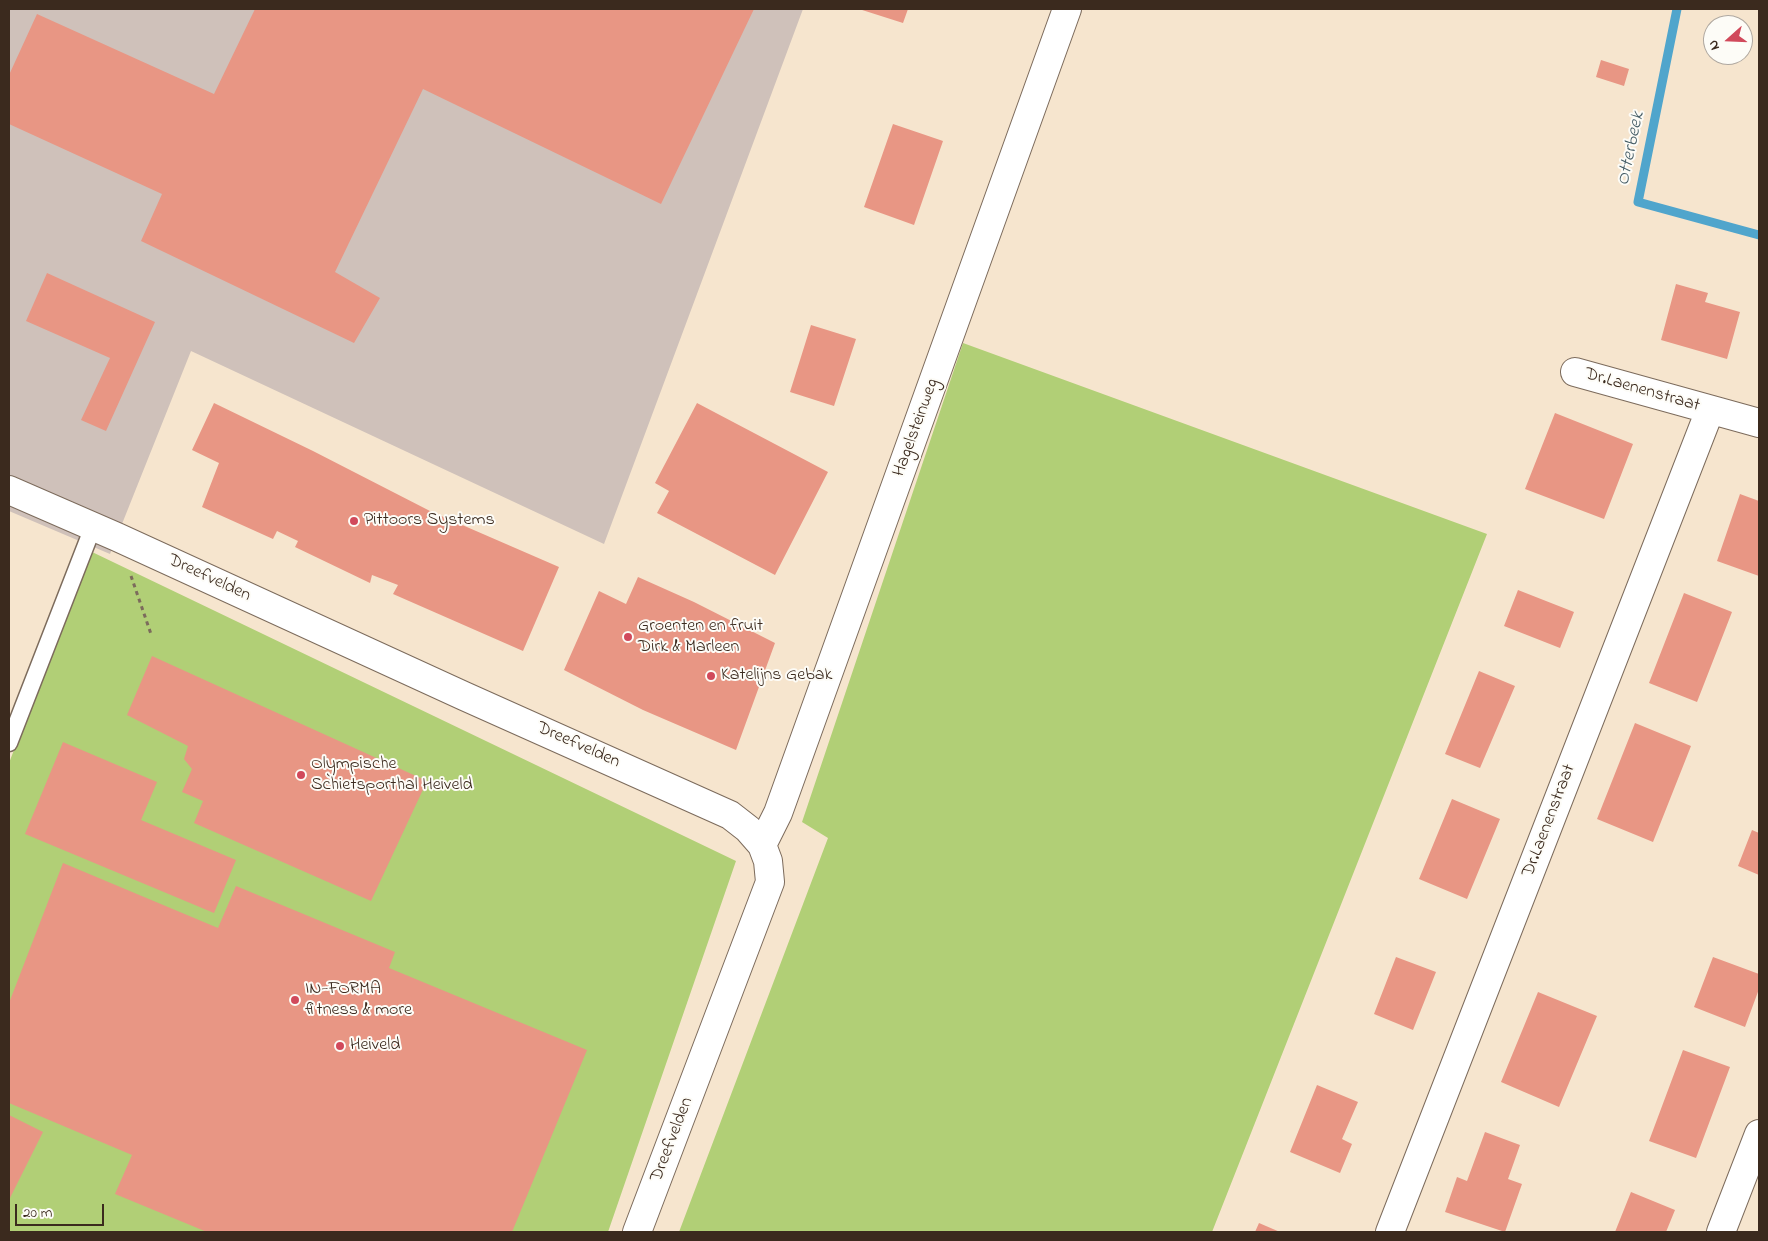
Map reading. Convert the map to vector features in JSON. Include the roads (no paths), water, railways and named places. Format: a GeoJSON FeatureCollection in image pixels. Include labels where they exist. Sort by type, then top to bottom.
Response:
{"type":"FeatureCollection","features":[{"type":"Feature","properties":{"kind":"street","name":"Hagelsteinweg"},"geometry":{"type":"LineString","coordinates":[[762,845],[778,813],[1067,9]]}},
{"type":"Feature","properties":{"kind":"street","name":"Dr.Laenenstraat"},"geometry":{"type":"LineString","coordinates":[[1575,372],[1759,423]]}},
{"type":"Feature","properties":{"kind":"street","name":"Dr.Laenenstraat"},"geometry":{"type":"LineString","coordinates":[[1390,1232],[1710,410]]}},
{"type":"Feature","properties":{"kind":"street","name":"Dreefvelden"},"geometry":{"type":"LineString","coordinates":[[9,490],[730,815],[748,829],[762,845],[768,861],[770,882],[637,1232]]}},
{"type":"Feature","properties":{"kind":"street"},"geometry":{"type":"LineString","coordinates":[[1721,1232],[1759,1134]]}},
{"type":"Feature","properties":{"kind":"lane"},"geometry":{"type":"LineString","coordinates":[[9,743],[105,532]]}},
{"type":"Feature","properties":{"kind":"waterway","name":"Otterbeek"},"geometry":{"type":"LineString","coordinates":[[1677,9],[1638,202],[1759,235]]}},
{"type":"Feature","properties":{"kind":"place","name":"Pittoors Systems"},"geometry":{"type":"Point","coordinates":[354,521]}},
{"type":"Feature","properties":{"kind":"place","name":"Groenten en fruit Dirk & Marleen"},"geometry":{"type":"Point","coordinates":[628,637]}},
{"type":"Feature","properties":{"kind":"place","name":"Katelijns Gebak"},"geometry":{"type":"Point","coordinates":[711,676]}},
{"type":"Feature","properties":{"kind":"place","name":"Olympische Schietsporthal Heiveld"},"geometry":{"type":"Point","coordinates":[301,775]}},
{"type":"Feature","properties":{"kind":"place","name":"IN-FORMA fitness & more"},"geometry":{"type":"Point","coordinates":[295,1000]}},
{"type":"Feature","properties":{"kind":"place","name":"Heiveld"},"geometry":{"type":"Point","coordinates":[340,1046]}}]}
